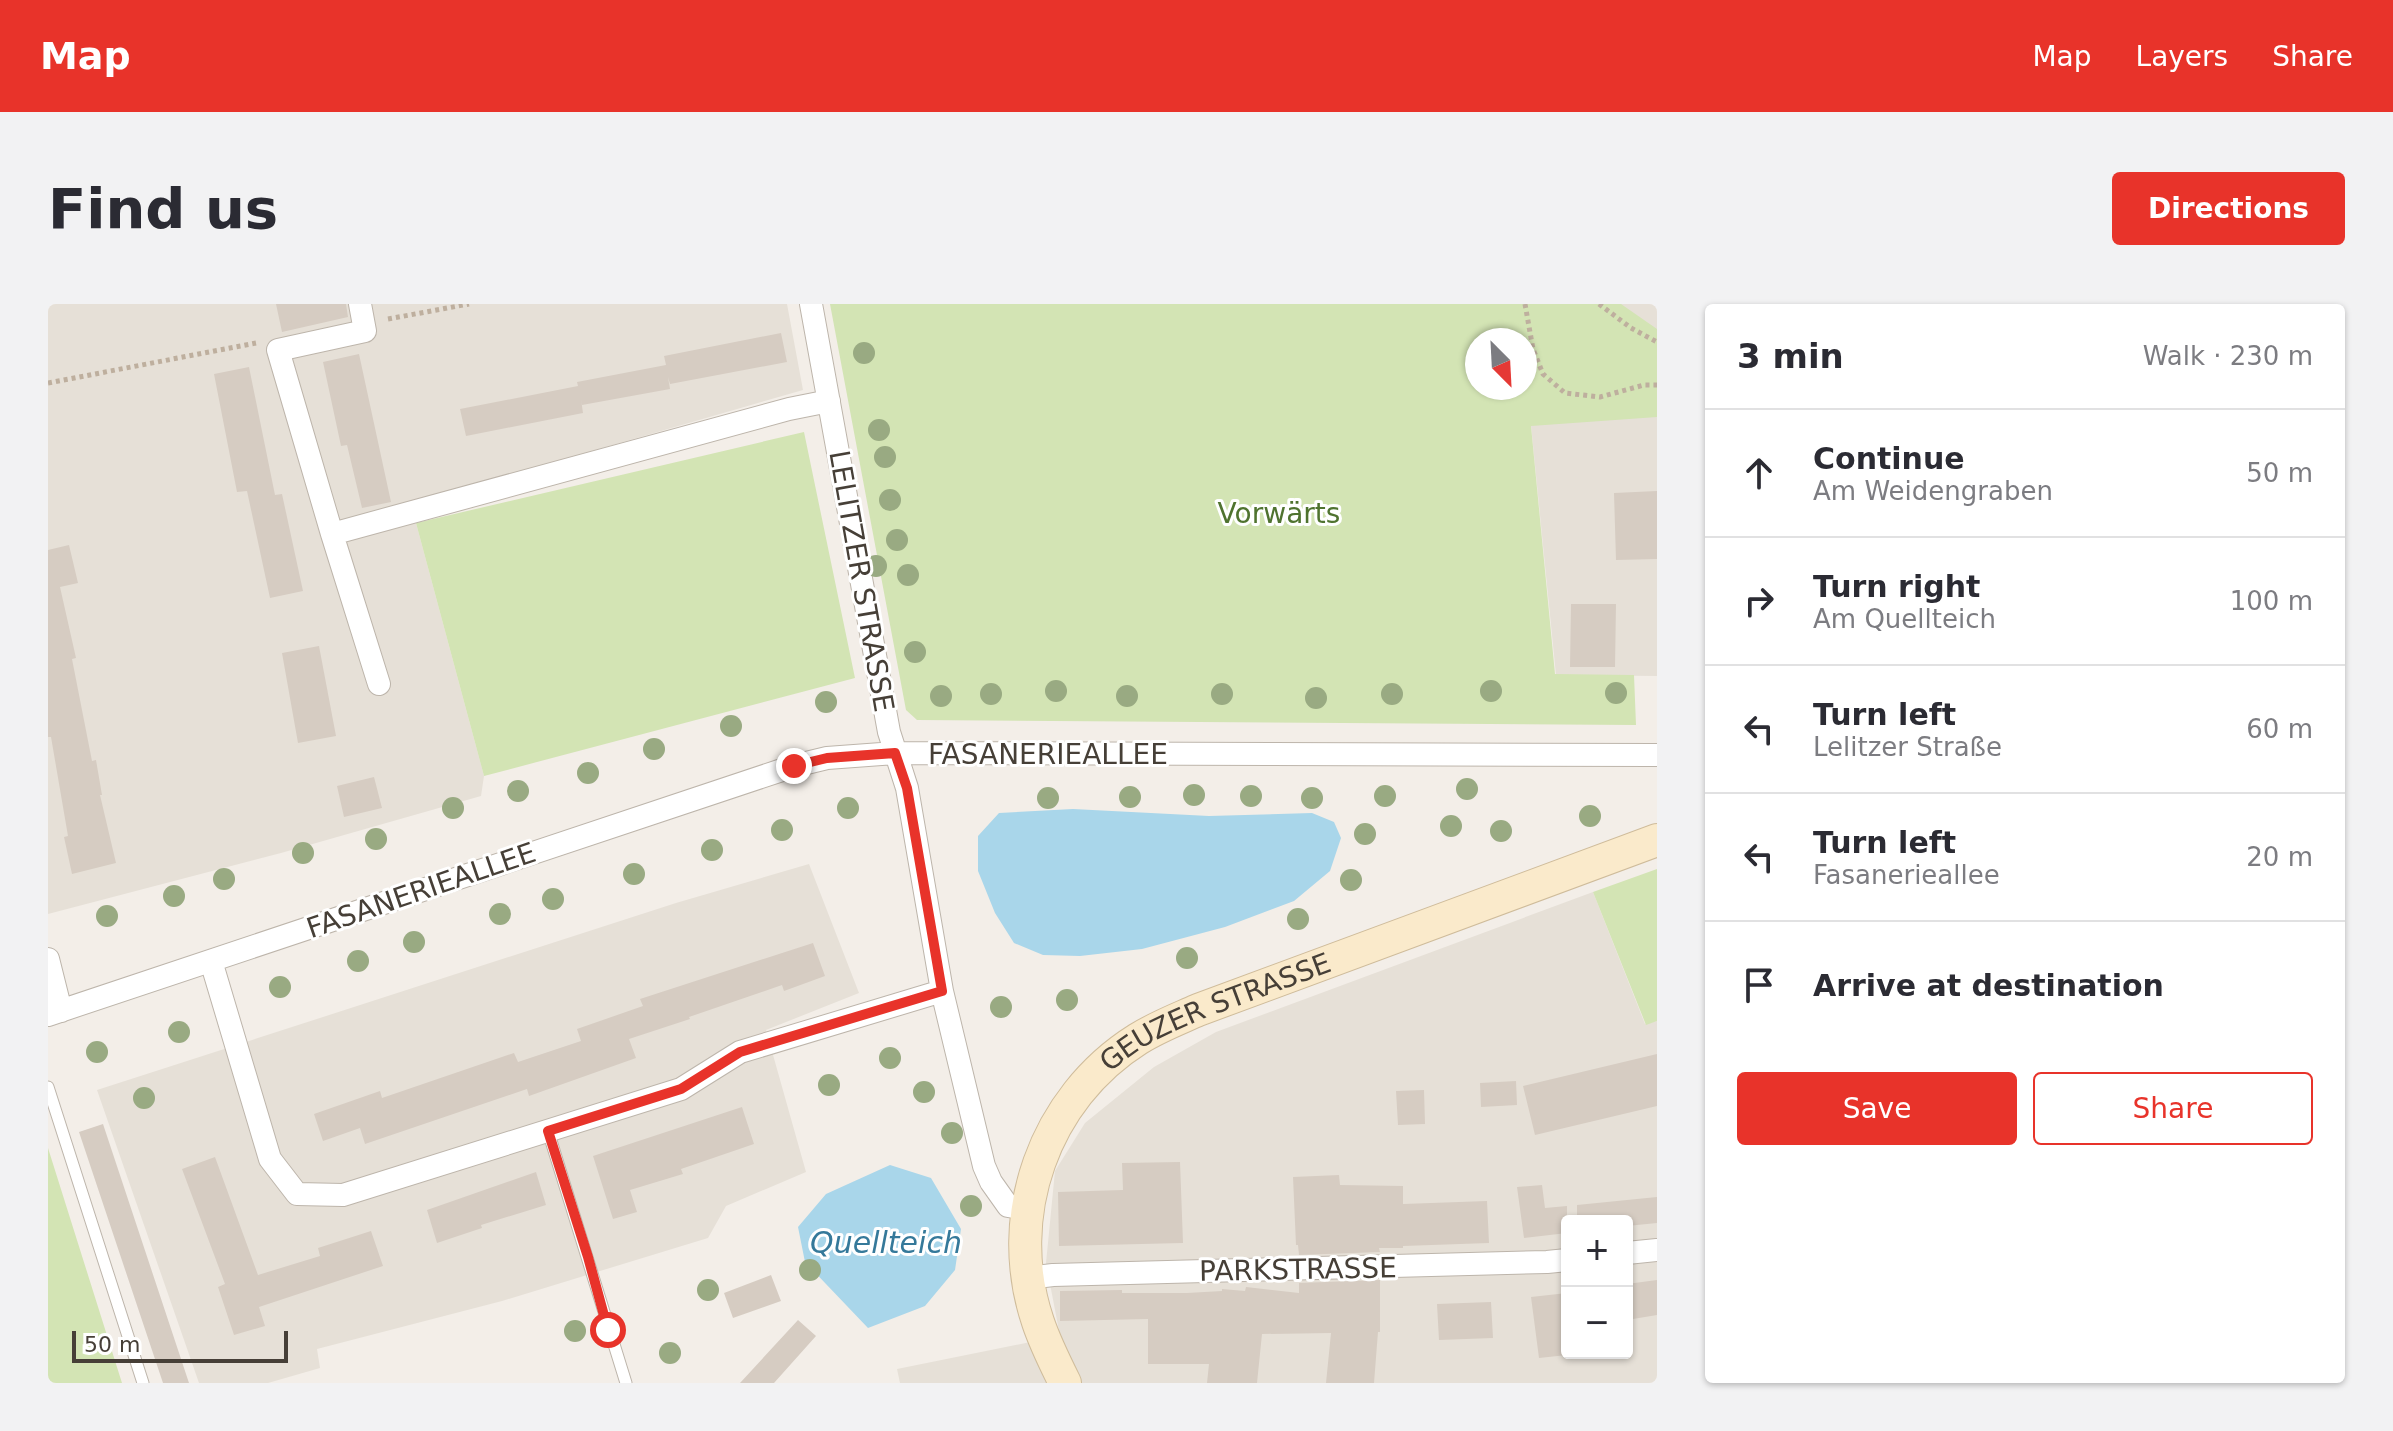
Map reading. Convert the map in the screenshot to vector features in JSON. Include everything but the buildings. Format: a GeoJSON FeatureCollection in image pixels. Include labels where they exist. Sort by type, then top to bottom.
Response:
{"type":"FeatureCollection","features":[{"type":"Feature","properties":{"kind":"main road","name":"GEUZER STRASSE"},"geometry":{"type":"LineString","coordinates":[[1065,1383],[1037,1321],[1025,1253],[1026,1209],[1035,1169],[1057,1121],[1095,1074],[1138,1039],[1198,1010],[1657,840]]}},
{"type":"Feature","properties":{"kind":"street","name":"LELITZER STRASSE"},"geometry":{"type":"LineString","coordinates":[[811,304],[889,732],[907,788],[942,991],[984,1166],[1008,1206],[1026,1209]]}},
{"type":"Feature","properties":{"kind":"street"},"geometry":{"type":"LineString","coordinates":[[362,314],[365,331],[278,350],[379,684]]}},
{"type":"Feature","properties":{"kind":"street"},"geometry":{"type":"LineString","coordinates":[[332,534],[789,409],[829,401]]}},
{"type":"Feature","properties":{"kind":"street","name":"FASANERIEALLEE"},"geometry":{"type":"LineString","coordinates":[[55,1013],[794,766],[827,758],[895,753],[1657,755]]}},
{"type":"Feature","properties":{"kind":"street"},"geometry":{"type":"LineString","coordinates":[[48,959],[55,1013]]}},
{"type":"Feature","properties":{"kind":"street"},"geometry":{"type":"LineString","coordinates":[[211,961],[270,1159],[297,1194],[343,1195],[548,1131],[681,1089],[740,1052],[942,991]]}},
{"type":"Feature","properties":{"kind":"street"},"geometry":{"type":"LineString","coordinates":[[1633,1252],[1657,1250]]}},
{"type":"Feature","properties":{"kind":"street","name":"PARKSTRASSE"},"geometry":{"type":"LineString","coordinates":[[1028,1278],[1561,1260]]}},
{"type":"Feature","properties":{"kind":"lane"},"geometry":{"type":"LineString","coordinates":[[48,1087],[143,1383]]}},
{"type":"Feature","properties":{"kind":"lane"},"geometry":{"type":"LineString","coordinates":[[548,1131],[626,1383]]}},
{"type":"Feature","properties":{"kind":"path"},"geometry":{"type":"LineString","coordinates":[[362,314],[469,304]]}},
{"type":"Feature","properties":{"kind":"path"},"geometry":{"type":"LineString","coordinates":[[1525,304],[1533,349],[1543,374],[1565,393],[1600,397],[1644,385],[1657,385]]}},
{"type":"Feature","properties":{"kind":"path"},"geometry":{"type":"LineString","coordinates":[[1599,304],[1631,328],[1657,342]]}},
{"type":"Feature","properties":{"kind":"path"},"geometry":{"type":"LineString","coordinates":[[48,383],[265,341],[278,350]]}},
{"type":"Feature","properties":{"kind":"shaded area"},"geometry":{"type":"Polygon","coordinates":[[[48,304],[787,304],[803,390],[416,500],[416,523],[484,776],[481,796],[281,853],[48,914],[48,304]]]}},
{"type":"Feature","properties":{"kind":"shaded area"},"geometry":{"type":"Polygon","coordinates":[[[1510,304],[1657,304],[1657,676],[1556,675],[1527,400],[1537,400],[1537,328],[1520,328],[1510,304]]]}},
{"type":"Feature","properties":{"kind":"shaded area"},"geometry":{"type":"Polygon","coordinates":[[[809,864],[859,993],[766,1030],[806,1172],[726,1206],[708,1238],[502,1301],[317,1349],[320,1368],[268,1383],[199,1383],[97,1090],[676,903],[809,864]]]}},
{"type":"Feature","properties":{"kind":"shaded area"},"geometry":{"type":"Polygon","coordinates":[[[1593,892],[1645,1024],[1657,1021],[1657,1383],[900,1383],[897,1369],[1060,1336],[1046,1263],[1055,1171],[1085,1123],[1154,1067],[1216,1032],[1593,892]]]}},
{"type":"Feature","properties":{"kind":"green space","name":"Vorwärts"},"geometry":{"type":"Polygon","coordinates":[[[830,304],[1621,304],[1657,329],[1657,417],[1531,426],[1555,674],[1634,675],[1636,725],[917,720],[906,710],[830,304]]]}},
{"type":"Feature","properties":{"kind":"green space"},"geometry":{"type":"Polygon","coordinates":[[[804,432],[855,678],[484,776],[416,523],[804,432]]]}},
{"type":"Feature","properties":{"kind":"green space"},"geometry":{"type":"Polygon","coordinates":[[[1657,869],[1657,1021],[1646,1025],[1593,892],[1657,869]]]}},
{"type":"Feature","properties":{"kind":"green space"},"geometry":{"type":"Polygon","coordinates":[[[48,1148],[122,1383],[48,1383],[48,1148]]]}},
{"type":"Feature","properties":{"kind":"water"},"geometry":{"type":"Polygon","coordinates":[[[1073,809],[1209,816],[1312,813],[1334,822],[1341,838],[1330,871],[1294,901],[1225,927],[1142,949],[1080,956],[1043,955],[1014,943],[995,913],[978,871],[978,836],[999,813],[1073,809]]]}},
{"type":"Feature","properties":{"kind":"water","name":"Quellteich"},"geometry":{"type":"Polygon","coordinates":[[[890,1165],[931,1178],[961,1229],[955,1270],[925,1306],[868,1328],[805,1262],[798,1227],[826,1194],[890,1165]]]}},
{"type":"Feature","properties":{"kind":"route"},"geometry":{"type":"LineString","coordinates":[[608,1330],[548,1131],[681,1089],[740,1052],[942,991],[907,788],[895,753],[827,758],[794,766]]}}]}
